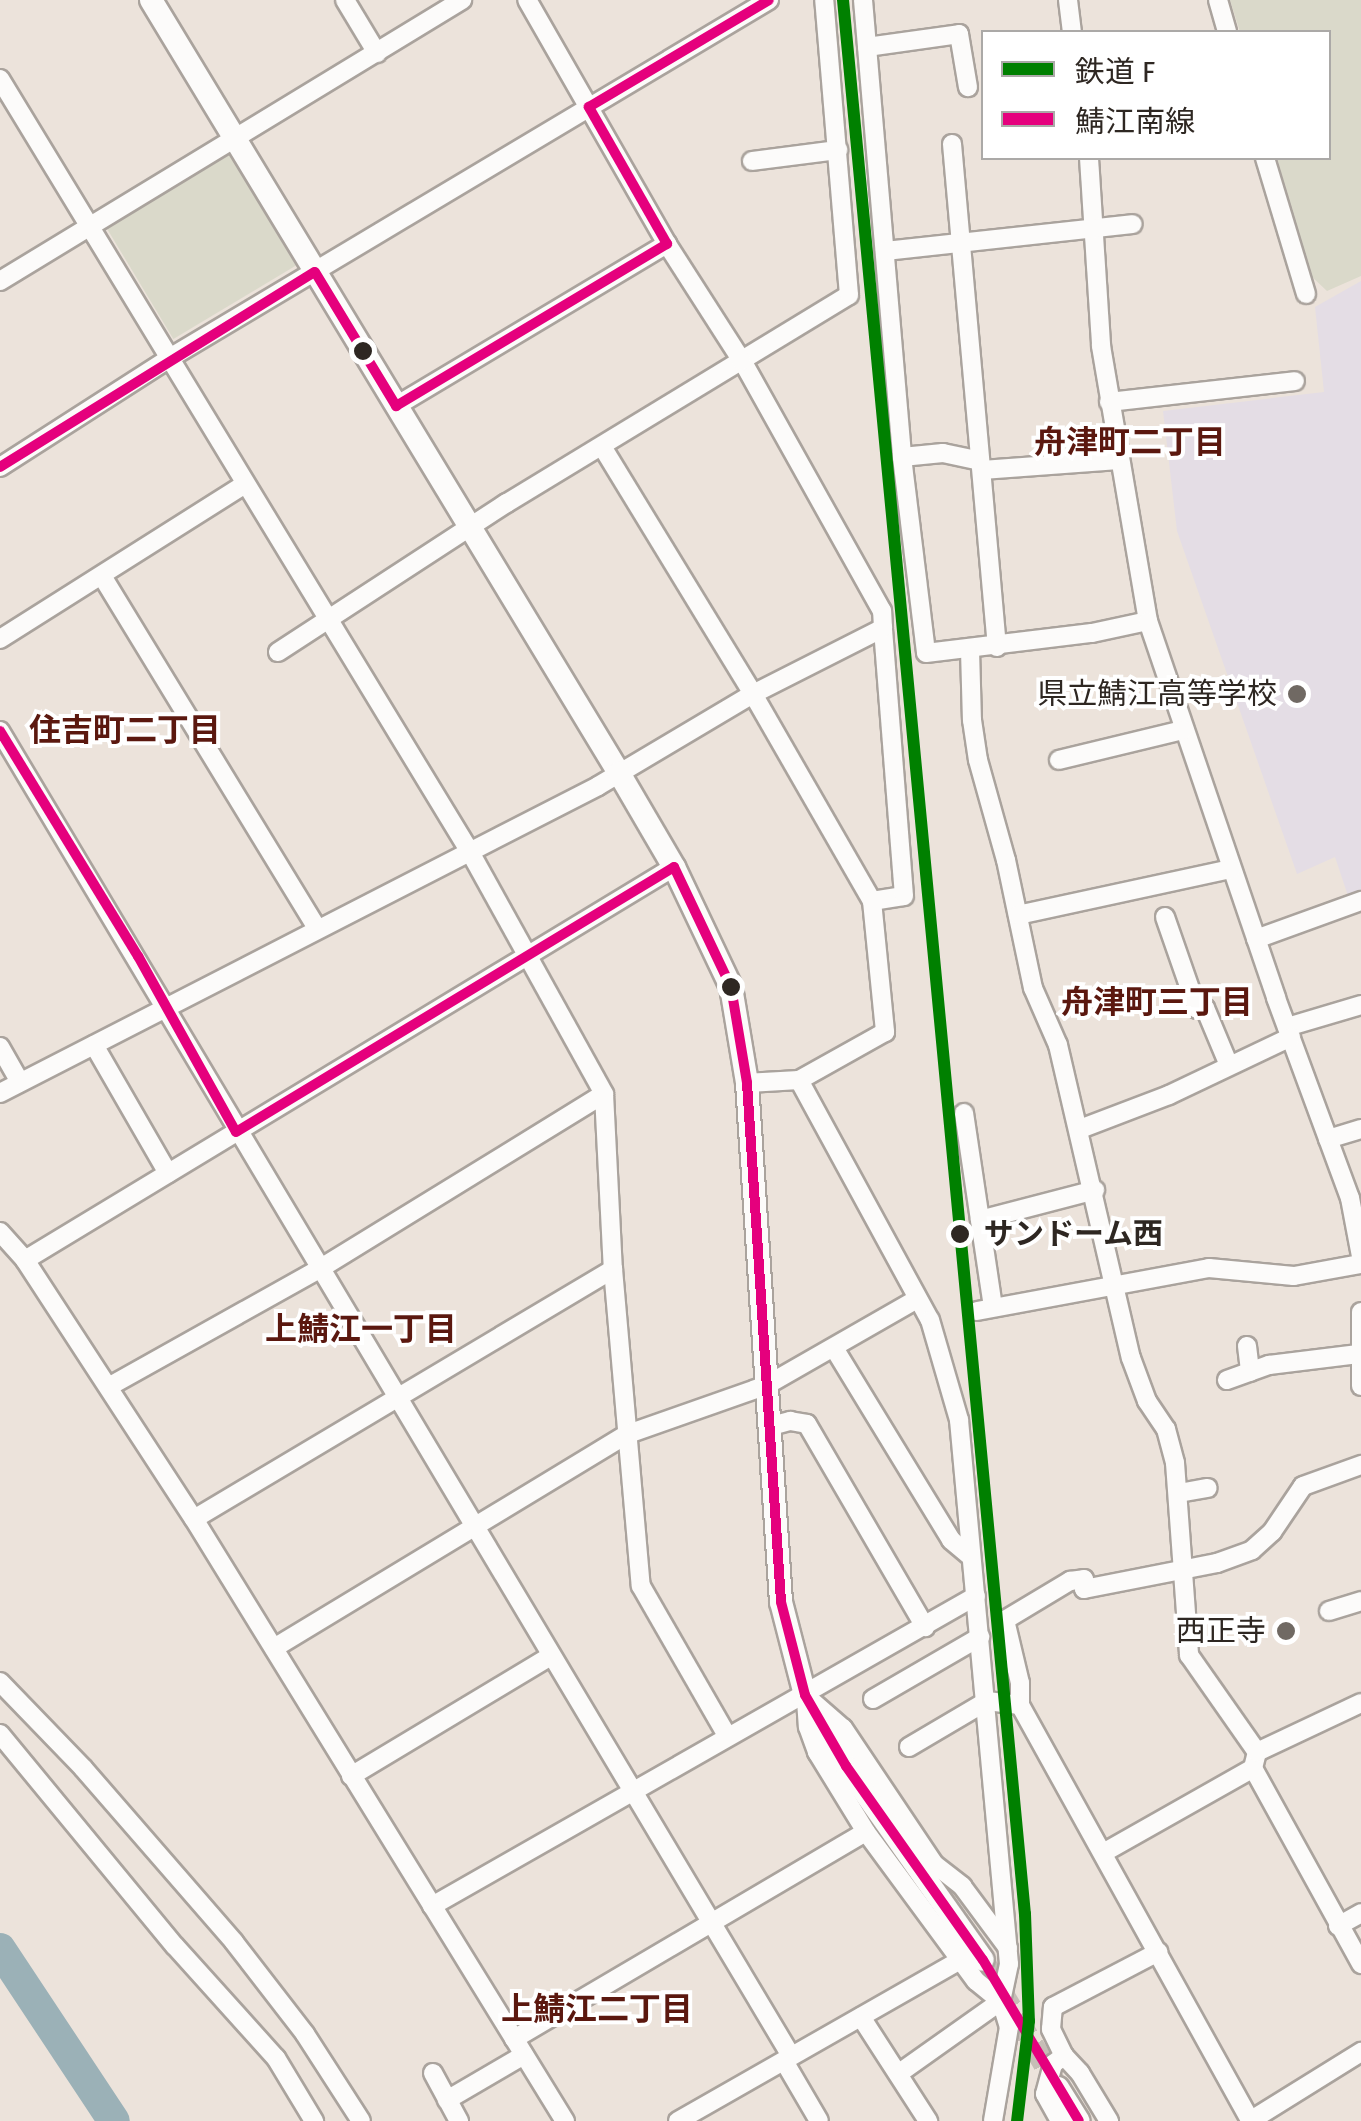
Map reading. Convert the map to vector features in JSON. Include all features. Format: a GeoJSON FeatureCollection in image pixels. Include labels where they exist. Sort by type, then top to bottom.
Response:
{"type":"FeatureCollection","features":[{"type":"Feature","properties":{"kind":"street"},"geometry":{"type":"LineString","coordinates":[[151,0],[619,773],[674,868],[731,987],[747,1082],[781,1602],[805,1695],[808,1727],[817,1752],[866,1832],[1001,2000],[1009,2027],[993,2121]]}},
{"type":"Feature","properties":{"kind":"street"},"geometry":{"type":"LineString","coordinates":[[344,0],[377,53]]}},
{"type":"Feature","properties":{"kind":"street"},"geometry":{"type":"LineString","coordinates":[[0,281],[218,149],[234,135],[462,0]]}},
{"type":"Feature","properties":{"kind":"street"},"geometry":{"type":"LineString","coordinates":[[527,0],[667,244],[742,362],[882,611],[904,896],[872,901]]}},
{"type":"Feature","properties":{"kind":"street"},"geometry":{"type":"LineString","coordinates":[[0,467],[168,359],[769,0]]}},
{"type":"Feature","properties":{"kind":"street"},"geometry":{"type":"LineString","coordinates":[[278,652],[849,295],[824,0]]}},
{"type":"Feature","properties":{"kind":"street"},"geometry":{"type":"LineString","coordinates":[[863,0],[902,458],[926,653],[997,647],[1148,622]]}},
{"type":"Feature","properties":{"kind":"street"},"geometry":{"type":"LineString","coordinates":[[1068,0],[1072,30]]}},
{"type":"Feature","properties":{"kind":"street"},"geometry":{"type":"LineString","coordinates":[[1218,0],[1226,30]]}},
{"type":"Feature","properties":{"kind":"street"},"geometry":{"type":"LineString","coordinates":[[867,46],[958,34],[968,87]]}},
{"type":"Feature","properties":{"kind":"street"},"geometry":{"type":"LineString","coordinates":[[0,79],[470,852],[604,1094],[613,1269],[641,1586],[726,1734]]}},
{"type":"Feature","properties":{"kind":"street"},"geometry":{"type":"LineString","coordinates":[[952,144],[997,647]]}},
{"type":"Feature","properties":{"kind":"street"},"geometry":{"type":"LineString","coordinates":[[752,161],[838,150]]}},
{"type":"Feature","properties":{"kind":"street"},"geometry":{"type":"LineString","coordinates":[[1089,160],[1109,402],[1148,622],[1231,868],[1350,1198],[1361,1256]]}},
{"type":"Feature","properties":{"kind":"street"},"geometry":{"type":"LineString","coordinates":[[1265,160],[1306,294]]}},
{"type":"Feature","properties":{"kind":"street"},"geometry":{"type":"LineString","coordinates":[[884,250],[960,246],[1092,225],[1133,224]]}},
{"type":"Feature","properties":{"kind":"street"},"geometry":{"type":"LineString","coordinates":[[396,406],[667,244]]}},
{"type":"Feature","properties":{"kind":"street"},"geometry":{"type":"LineString","coordinates":[[1109,402],[1295,381]]}},
{"type":"Feature","properties":{"kind":"street"},"geometry":{"type":"LineString","coordinates":[[603,448],[753,694],[872,901],[885,1032],[798,1080],[747,1082]]}},
{"type":"Feature","properties":{"kind":"street"},"geometry":{"type":"LineString","coordinates":[[902,458],[943,453],[981,466],[1118,460]]}},
{"type":"Feature","properties":{"kind":"street"},"geometry":{"type":"LineString","coordinates":[[0,639],[244,485]]}},
{"type":"Feature","properties":{"kind":"street"},"geometry":{"type":"LineString","coordinates":[[102,576],[317,928]]}},
{"type":"Feature","properties":{"kind":"street"},"geometry":{"type":"LineString","coordinates":[[0,1093],[470,852],[619,773],[753,694],[883,628]]}},
{"type":"Feature","properties":{"kind":"street"},"geometry":{"type":"LineString","coordinates":[[970,650],[972,720],[978,760],[1018,915],[1032,988],[1058,1044],[1131,1358],[1147,1401],[1166,1429],[1179,1493],[1182,1613],[1188,1655],[1255,1760],[1361,1964]]}},
{"type":"Feature","properties":{"kind":"street"},"geometry":{"type":"LineString","coordinates":[[1059,760],[1183,730]]}},
{"type":"Feature","properties":{"kind":"street"},"geometry":{"type":"LineString","coordinates":[[0,731],[236,1132],[714,1921],[820,2121]]}},
{"type":"Feature","properties":{"kind":"street"},"geometry":{"type":"LineString","coordinates":[[25,1260],[674,868]]}},
{"type":"Feature","properties":{"kind":"street"},"geometry":{"type":"LineString","coordinates":[[1018,915],[1231,868]]}},
{"type":"Feature","properties":{"kind":"street"},"geometry":{"type":"LineString","coordinates":[[1256,939],[1361,902]]}},
{"type":"Feature","properties":{"kind":"street"},"geometry":{"type":"LineString","coordinates":[[1165,917],[1189,1011],[1204,1008],[1228,1063]]}},
{"type":"Feature","properties":{"kind":"street"},"geometry":{"type":"LineString","coordinates":[[1080,1129],[1169,1095],[1289,1032],[1361,1005]]}},
{"type":"Feature","properties":{"kind":"street"},"geometry":{"type":"LineString","coordinates":[[94,1046],[168,1173]]}},
{"type":"Feature","properties":{"kind":"street"},"geometry":{"type":"LineString","coordinates":[[0,1047],[20,1082]]}},
{"type":"Feature","properties":{"kind":"street"},"geometry":{"type":"LineString","coordinates":[[798,1080],[917,1299],[939,1317],[959,1420],[1008,1948],[1001,2000],[898,2074]]}},
{"type":"Feature","properties":{"kind":"street"},"geometry":{"type":"LineString","coordinates":[[110,1386],[321,1268],[604,1094]]}},
{"type":"Feature","properties":{"kind":"street"},"geometry":{"type":"LineString","coordinates":[[964,1113],[980,1220],[985,1309],[1209,1268],[1294,1276],[1361,1264]]}},
{"type":"Feature","properties":{"kind":"street"},"geometry":{"type":"LineString","coordinates":[[1328,1139],[1361,1130]]}},
{"type":"Feature","properties":{"kind":"street"},"geometry":{"type":"LineString","coordinates":[[980,1220],[1095,1190]]}},
{"type":"Feature","properties":{"kind":"street"},"geometry":{"type":"LineString","coordinates":[[0,1232],[25,1260],[110,1386],[565,2121]]}},
{"type":"Feature","properties":{"kind":"street"},"geometry":{"type":"LineString","coordinates":[[194,1519],[613,1269]]}},
{"type":"Feature","properties":{"kind":"street"},"geometry":{"type":"LineString","coordinates":[[274,1648],[477,1529],[628,1434],[767,1385],[917,1299]]}},
{"type":"Feature","properties":{"kind":"street"},"geometry":{"type":"LineString","coordinates":[[1361,1312],[1361,1386]]}},
{"type":"Feature","properties":{"kind":"street"},"geometry":{"type":"LineString","coordinates":[[1247,1346],[1250,1372]]}},
{"type":"Feature","properties":{"kind":"street"},"geometry":{"type":"LineString","coordinates":[[834,1348],[951,1540],[970,1556]]}},
{"type":"Feature","properties":{"kind":"street"},"geometry":{"type":"LineString","coordinates":[[1227,1380],[1269,1365],[1358,1354]]}},
{"type":"Feature","properties":{"kind":"street"},"geometry":{"type":"LineString","coordinates":[[771,1426],[790,1421],[807,1424],[925,1628]]}},
{"type":"Feature","properties":{"kind":"street"},"geometry":{"type":"LineString","coordinates":[[1361,1465],[1303,1486],[1272,1532],[1252,1550],[1217,1563],[1183,1566],[1084,1589],[1084,1579],[1070,1581],[1005,1620],[1020,1683],[1020,1705],[1251,2121],[1361,2052]]}},
{"type":"Feature","properties":{"kind":"street"},"geometry":{"type":"LineString","coordinates":[[1179,1493],[1208,1488]]}},
{"type":"Feature","properties":{"kind":"street"},"geometry":{"type":"LineString","coordinates":[[432,1906],[726,1734],[805,1695],[976,1596]]}},
{"type":"Feature","properties":{"kind":"street"},"geometry":{"type":"LineString","coordinates":[[1329,1611],[1361,1601]]}},
{"type":"Feature","properties":{"kind":"street"},"geometry":{"type":"LineString","coordinates":[[874,1699],[980,1637]]}},
{"type":"Feature","properties":{"kind":"street"},"geometry":{"type":"LineString","coordinates":[[351,1776],[551,1656]]}},
{"type":"Feature","properties":{"kind":"street"},"geometry":{"type":"LineString","coordinates":[[0,1682],[82,1768],[234,1942],[305,2034],[362,2121]]}},
{"type":"Feature","properties":{"kind":"street"},"geometry":{"type":"LineString","coordinates":[[805,1695],[843,1728],[934,1864],[962,1886],[1008,1948]]}},
{"type":"Feature","properties":{"kind":"street"},"geometry":{"type":"LineString","coordinates":[[805,1695],[971,1960]]}},
{"type":"Feature","properties":{"kind":"street"},"geometry":{"type":"LineString","coordinates":[[909,1747],[987,1701],[1020,1705]]}},
{"type":"Feature","properties":{"kind":"street"},"geometry":{"type":"LineString","coordinates":[[1103,1853],[1255,1760],[1361,1702]]}},
{"type":"Feature","properties":{"kind":"street"},"geometry":{"type":"LineString","coordinates":[[0,1734],[276,2058],[314,2121]]}},
{"type":"Feature","properties":{"kind":"street"},"geometry":{"type":"LineString","coordinates":[[514,2039],[866,1832]]}},
{"type":"Feature","properties":{"kind":"street"},"geometry":{"type":"LineString","coordinates":[[1338,1926],[1361,1913]]}},
{"type":"Feature","properties":{"kind":"street"},"geometry":{"type":"LineString","coordinates":[[1108,2121],[1080,2073],[1064,2056],[1052,2029],[1053,2007],[1158,1952]]}},
{"type":"Feature","properties":{"kind":"street"},"geometry":{"type":"LineString","coordinates":[[678,2121],[861,2017],[971,1960]]}},
{"type":"Feature","properties":{"kind":"street"},"geometry":{"type":"LineString","coordinates":[[861,2017],[928,2121]]}},
{"type":"Feature","properties":{"kind":"street"},"geometry":{"type":"LineString","coordinates":[[448,2100],[524,2055]]}},
{"type":"Feature","properties":{"kind":"street"},"geometry":{"type":"LineString","coordinates":[[1060,2121],[1046,2094],[1052,2064],[1064,2056]]}},
{"type":"Feature","properties":{"kind":"street"},"geometry":{"type":"LineString","coordinates":[[433,2073],[459,2121]]}},
{"type":"Feature","properties":{"kind":"street"},"geometry":{"type":"LineString","coordinates":[[1058,2088],[1078,2121]]}},
{"type":"Feature","properties":{"kind":"shaded area"},"geometry":{"type":"Polygon","coordinates":[[[1230,0],[1361,0],[1361,276],[1327,291],[1310,275],[1278,160],[1331,160],[1331,30],[1239,30],[1230,0]]]}},
{"type":"Feature","properties":{"kind":"shaded area"},"geometry":{"type":"Polygon","coordinates":[[[229,154],[296,265],[173,339],[106,228],[229,154]]]}},
{"type":"Feature","properties":{"kind":"shaded area","name":"県立鯖江高等学校"},"geometry":{"type":"Polygon","coordinates":[[[1361,281],[1361,892],[1348,896],[1335,857],[1297,874],[1177,531],[1163,411],[1324,392],[1315,307],[1361,281]]]}},
{"type":"Feature","properties":{"kind":"waterway"},"geometry":{"type":"LineString","coordinates":[[0,1949],[114,2121]]}},
{"type":"Feature","properties":{"kind":"tunnel"},"geometry":{"type":"LineString","coordinates":[[983,1960],[1058,2088]]}},
{"type":"Feature","properties":{"kind":"rail line","name":"F"},"geometry":{"type":"LineString","coordinates":[[843,0],[1025,1914],[1029,2021],[1017,2121]]}},
{"type":"Feature","properties":{"kind":"transit line","name":"鯖江南線"},"geometry":{"type":"LineString","coordinates":[[0,467],[315,272],[396,406],[667,244],[589,107],[769,0]]}},
{"type":"Feature","properties":{"kind":"transit line","name":"鯖江南線"},"geometry":{"type":"LineString","coordinates":[[0,731],[138,956],[236,1132],[674,867],[731,987],[747,1083],[781,1602],[805,1695],[846,1766],[983,1960],[1079,2121]]}},
{"type":"Feature","properties":{"kind":"place","name":"県立鯖江高等学校"},"geometry":{"type":"Point","coordinates":[1297,694]}},
{"type":"Feature","properties":{"kind":"place","name":"サンドーム西"},"geometry":{"type":"Point","coordinates":[960,1234]}},
{"type":"Feature","properties":{"kind":"place","name":"西正寺"},"geometry":{"type":"Point","coordinates":[1286,1631]}},
{"type":"Feature","properties":{"kind":"district","name":"舟津町二丁目"},"geometry":{"type":"Point","coordinates":[1130,442]}},
{"type":"Feature","properties":{"kind":"district","name":"住吉町二丁目"},"geometry":{"type":"Point","coordinates":[125,730]}},
{"type":"Feature","properties":{"kind":"district","name":"舟津町三丁目"},"geometry":{"type":"Point","coordinates":[1157,1002]}},
{"type":"Feature","properties":{"kind":"district","name":"上鯖江一丁目"},"geometry":{"type":"Point","coordinates":[361,1329]}},
{"type":"Feature","properties":{"kind":"district","name":"上鯖江二丁目"},"geometry":{"type":"Point","coordinates":[597,2009]}}]}
